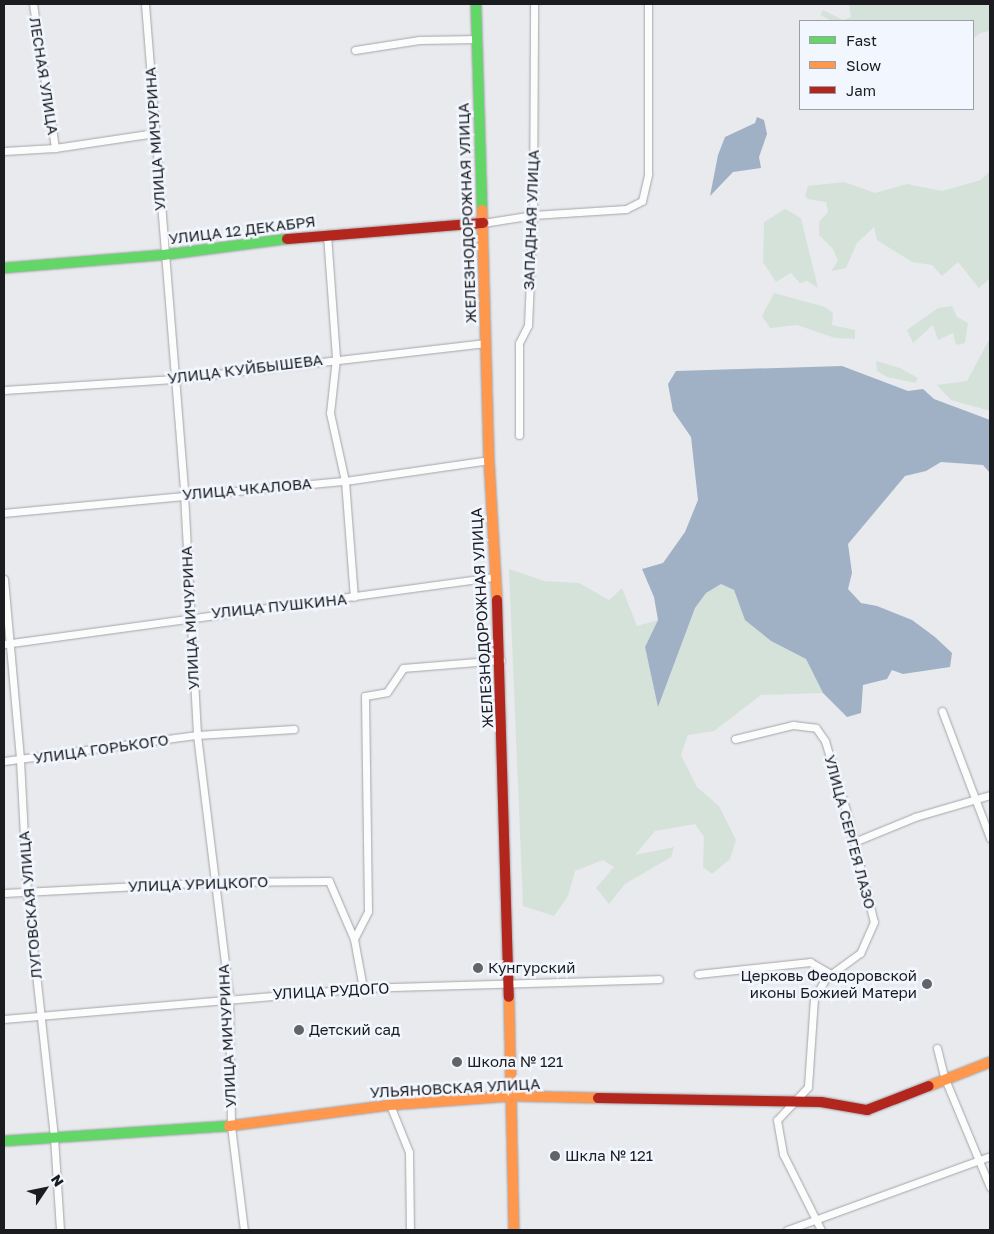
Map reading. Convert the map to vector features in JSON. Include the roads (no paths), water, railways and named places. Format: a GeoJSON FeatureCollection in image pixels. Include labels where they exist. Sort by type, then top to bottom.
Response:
{"type":"FeatureCollection","features":[{"type":"Feature","properties":{"kind":"street","name":"ЛЕСНАЯ УЛИЦА"},"geometry":{"type":"LineString","coordinates":[[33,4],[55,148]]}},
{"type":"Feature","properties":{"kind":"street","name":"УЛИЦА МИЧУРИНА"},"geometry":{"type":"LineString","coordinates":[[145,4],[163,255],[184,494],[197,735],[228,997],[231,1126],[244,1230]]}},
{"type":"Feature","properties":{"kind":"street","name":"ЖЕЛЕЗНОДОРОЖНАЯ УЛИЦА"},"geometry":{"type":"LineString","coordinates":[[476,4],[489,460],[500,660],[513,1096],[514,1230]]}},
{"type":"Feature","properties":{"kind":"street","name":"ЗАПАДНАЯ УЛИЦА"},"geometry":{"type":"LineString","coordinates":[[519,435],[519,343],[528,326],[533,215],[534,4]]}},
{"type":"Feature","properties":{"kind":"street"},"geometry":{"type":"LineString","coordinates":[[483,223],[533,215],[626,209],[642,201],[648,174],[648,4]]}},
{"type":"Feature","properties":{"kind":"street"},"geometry":{"type":"LineString","coordinates":[[355,50],[419,40],[478,39]]}},
{"type":"Feature","properties":{"kind":"street"},"geometry":{"type":"LineString","coordinates":[[4,151],[55,148],[155,133]]}},
{"type":"Feature","properties":{"kind":"street","name":"УЛИЦА 12 ДЕКАБРЯ"},"geometry":{"type":"LineString","coordinates":[[4,268],[163,255],[327,235],[483,223]]}},
{"type":"Feature","properties":{"kind":"street"},"geometry":{"type":"LineString","coordinates":[[327,235],[336,358],[330,413],[345,481],[354,597]]}},
{"type":"Feature","properties":{"kind":"street","name":"УЛИЦА КУЙБЫШЕВА"},"geometry":{"type":"LineString","coordinates":[[4,390],[174,379],[336,358],[486,343]]}},
{"type":"Feature","properties":{"kind":"street","name":"УЛИЦА ЧКАЛОВА"},"geometry":{"type":"LineString","coordinates":[[4,513],[184,494],[345,481],[489,460]]}},
{"type":"Feature","properties":{"kind":"street","name":"УЛИЦА ПУШКИНА"},"geometry":{"type":"LineString","coordinates":[[7,644],[190,616],[354,597],[494,577]]}},
{"type":"Feature","properties":{"kind":"street","name":"ЛУГОВСКАЯ УЛИЦА"},"geometry":{"type":"LineString","coordinates":[[4,579],[7,644],[20,760],[27,892],[54,1137],[60,1230]]}},
{"type":"Feature","properties":{"kind":"street"},"geometry":{"type":"LineString","coordinates":[[363,988],[354,939],[368,911],[365,696],[387,692],[403,668],[500,660]]}},
{"type":"Feature","properties":{"kind":"street"},"geometry":{"type":"LineString","coordinates":[[942,711],[990,838]]}},
{"type":"Feature","properties":{"kind":"street","name":"УЛИЦА СЕРГЕЯ ЛАЗО"},"geometry":{"type":"LineString","coordinates":[[735,739],[793,724],[816,728],[825,741],[854,842],[874,922],[860,953],[829,976]]}},
{"type":"Feature","properties":{"kind":"street","name":"УЛИЦА ГОРЬКОГО"},"geometry":{"type":"LineString","coordinates":[[4,762],[197,735],[294,729]]}},
{"type":"Feature","properties":{"kind":"street"},"geometry":{"type":"LineString","coordinates":[[854,842],[915,817],[977,801],[990,795]]}},
{"type":"Feature","properties":{"kind":"street","name":"УЛИЦА УРИЦКОГО"},"geometry":{"type":"LineString","coordinates":[[4,893],[215,882],[329,881],[354,939]]}},
{"type":"Feature","properties":{"kind":"street"},"geometry":{"type":"LineString","coordinates":[[698,974],[810,962],[829,976],[814,998],[808,1087],[777,1120],[783,1154],[821,1230]]}},
{"type":"Feature","properties":{"kind":"street","name":"УЛИЦА РУДОГО"},"geometry":{"type":"LineString","coordinates":[[4,1020],[228,997],[363,988],[659,978]]}},
{"type":"Feature","properties":{"kind":"street"},"geometry":{"type":"LineString","coordinates":[[937,1048],[945,1079],[990,1187]]}},
{"type":"Feature","properties":{"kind":"street","name":"УЛЬЯНОВСКАЯ УЛИЦА"},"geometry":{"type":"LineString","coordinates":[[4,1141],[231,1126],[390,1105],[513,1096],[790,1104],[821,1102],[867,1110],[990,1062]]}},
{"type":"Feature","properties":{"kind":"street"},"geometry":{"type":"LineString","coordinates":[[390,1105],[409,1152],[410,1230]]}},
{"type":"Feature","properties":{"kind":"street"},"geometry":{"type":"LineString","coordinates":[[787,1230],[990,1156]]}},
{"type":"Feature","properties":{"kind":"water"},"geometry":{"type":"Polygon","coordinates":[[[757,117],[764,120],[767,134],[759,157],[761,168],[733,172],[710,196],[718,155],[725,137],[755,123],[757,117]]]}},
{"type":"Feature","properties":{"kind":"water"},"geometry":{"type":"Polygon","coordinates":[[[842,366],[908,391],[923,389],[934,399],[990,420],[990,473],[983,465],[941,462],[926,471],[905,476],[848,544],[852,573],[848,589],[861,603],[877,606],[912,620],[935,637],[952,653],[950,667],[903,674],[892,670],[887,679],[863,685],[861,713],[847,717],[823,693],[806,659],[771,641],[745,620],[734,590],[721,584],[706,593],[695,608],[658,707],[645,647],[658,620],[654,597],[642,569],[663,563],[685,532],[698,500],[691,437],[673,411],[668,384],[676,371],[842,366]]]}},
{"type":"Feature","properties":{"kind":"place","name":"Кунгурский"},"geometry":{"type":"Point","coordinates":[478,968]}},
{"type":"Feature","properties":{"kind":"place","name":"Церковь Феодоровской иконы Божией Матери"},"geometry":{"type":"Point","coordinates":[927,984]}},
{"type":"Feature","properties":{"kind":"place","name":"Детский сад"},"geometry":{"type":"Point","coordinates":[299,1030]}},
{"type":"Feature","properties":{"kind":"place","name":"Школа № 121"},"geometry":{"type":"Point","coordinates":[457,1062]}},
{"type":"Feature","properties":{"kind":"place","name":"Шкла № 121"},"geometry":{"type":"Point","coordinates":[555,1156]}}]}
